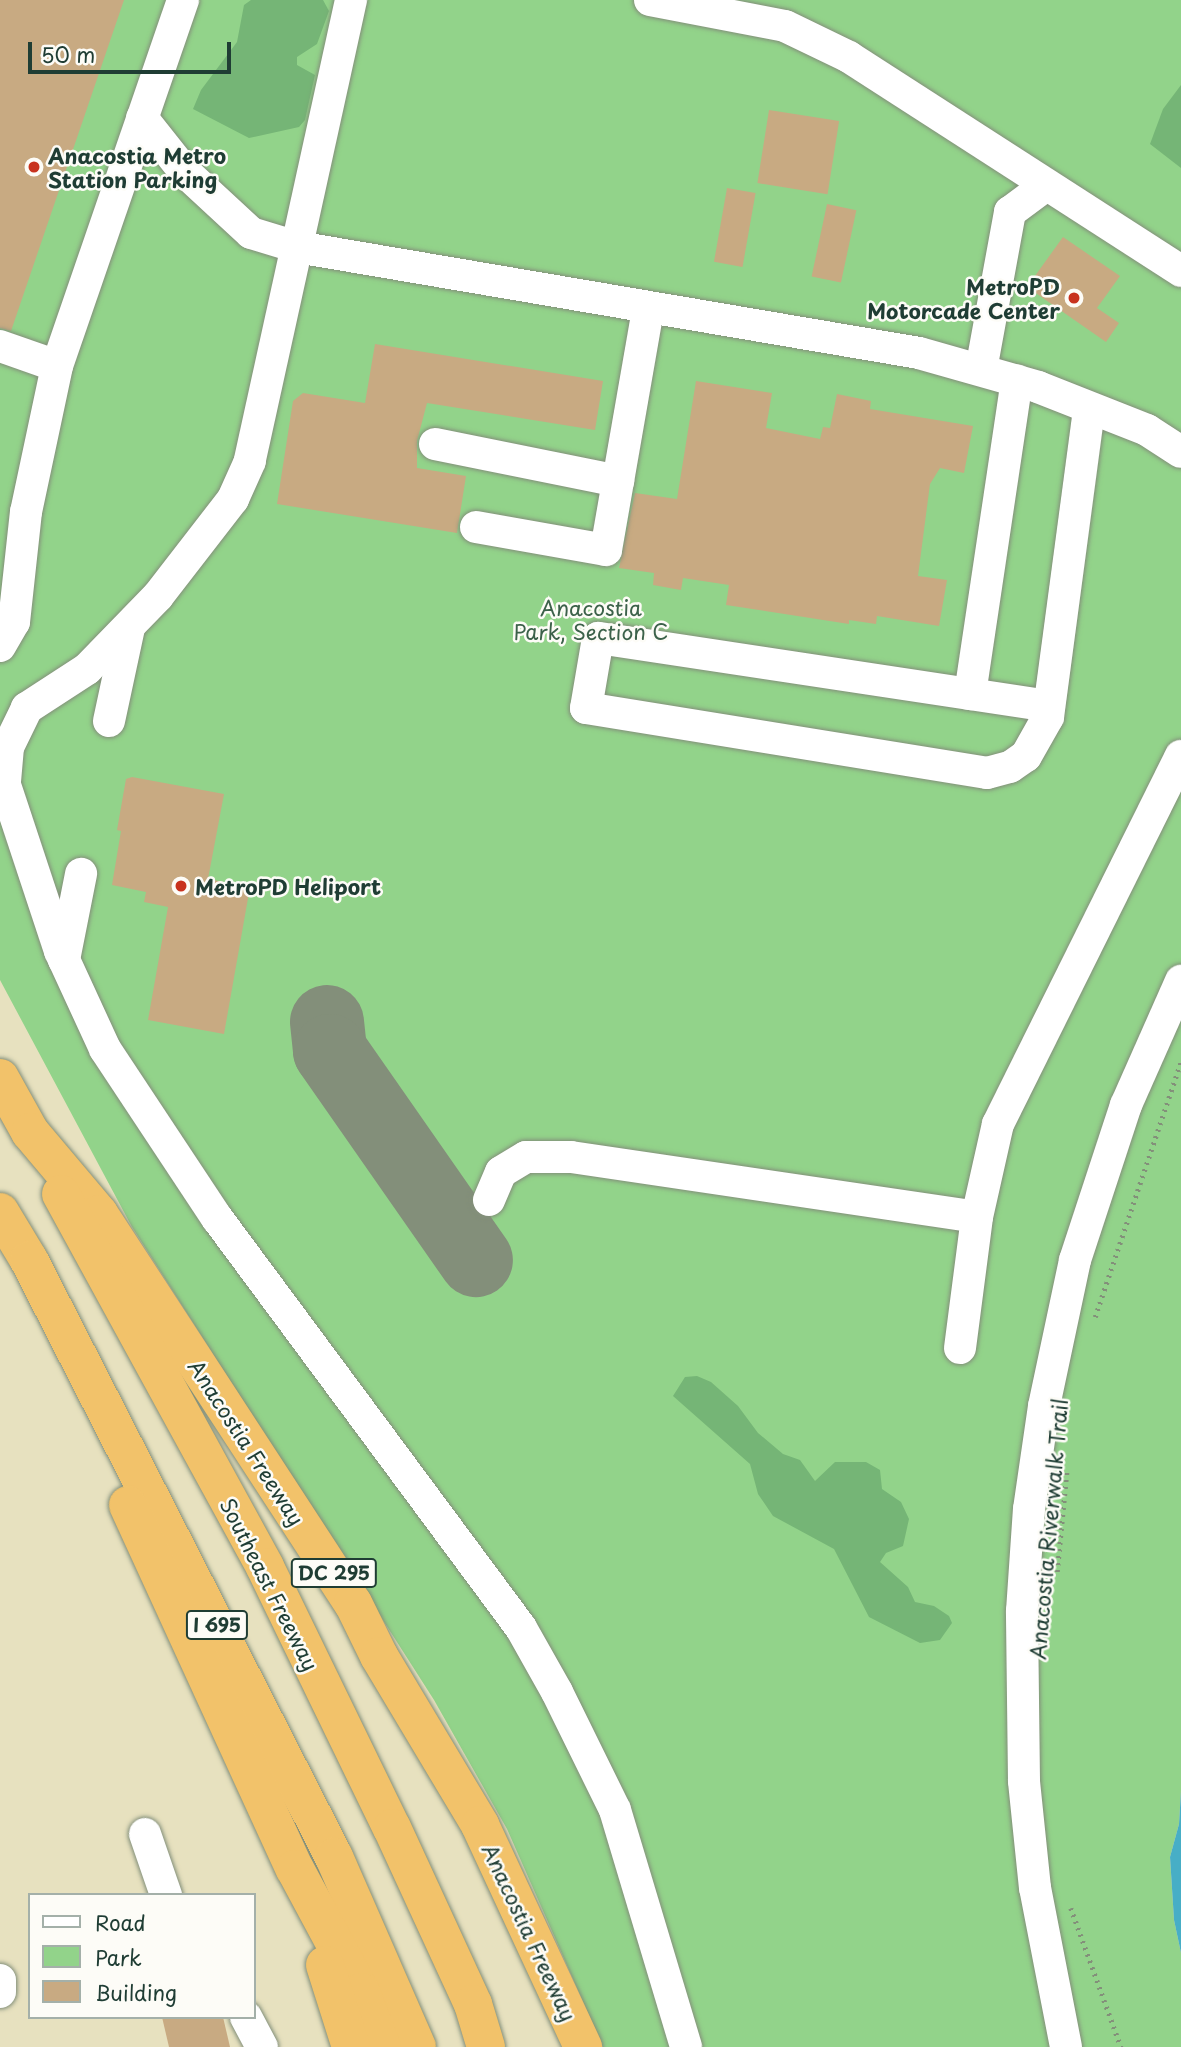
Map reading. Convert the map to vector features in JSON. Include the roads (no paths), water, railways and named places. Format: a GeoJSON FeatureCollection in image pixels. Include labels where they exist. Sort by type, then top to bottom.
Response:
{"type":"FeatureCollection","features":[{"type":"Feature","properties":{"kind":"highway","name":"Anacostia Freeway"},"geometry":{"type":"LineString","coordinates":[[0,1078],[30,1132],[99,1214],[353,1603],[379,1656],[480,1825],[583,2047]]}},
{"type":"Feature","properties":{"kind":"highway","name":"Southeast Freeway"},"geometry":{"type":"LineString","coordinates":[[30,1132],[96,1263],[265,1567],[473,2004],[486,2047]]}},
{"type":"Feature","properties":{"kind":"highway","name":"I 695"},"geometry":{"type":"LineString","coordinates":[[0,1212],[55,1308],[334,1857],[417,2047]]}},
{"type":"Feature","properties":{"kind":"highway"},"geometry":{"type":"LineString","coordinates":[[0,1234],[295,1869],[361,1992],[382,2047]]}},
{"type":"Feature","properties":{"kind":"highway"},"geometry":{"type":"LineString","coordinates":[[295,1869],[351,2047]]}},
{"type":"Feature","properties":{"kind":"highway"},"geometry":{"type":"LineString","coordinates":[[473,2004],[493,2047]]}},
{"type":"Feature","properties":{"kind":"street"},"geometry":{"type":"LineString","coordinates":[[0,646],[14,622],[26,512],[57,366],[183,0]]}},
{"type":"Feature","properties":{"kind":"street"},"geometry":{"type":"LineString","coordinates":[[351,0],[269,387],[245,470],[233,499],[195,552],[129,628],[87,669],[27,708],[8,747],[5,785],[64,960],[106,1049],[217,1218],[533,1650],[615,1810],[686,2047]]}},
{"type":"Feature","properties":{"kind":"street"},"geometry":{"type":"LineString","coordinates":[[650,0],[785,26],[849,57],[1045,186],[1181,271]]}},
{"type":"Feature","properties":{"kind":"street"},"geometry":{"type":"LineString","coordinates":[[142,118],[184,171],[251,233],[297,247],[648,309],[919,353],[1017,381],[1147,430],[1181,452]]}},
{"type":"Feature","properties":{"kind":"street"},"geometry":{"type":"LineString","coordinates":[[981,370],[1010,212],[1045,186]]}},
{"type":"Feature","properties":{"kind":"street"},"geometry":{"type":"LineString","coordinates":[[476,527],[606,550],[648,309]]}},
{"type":"Feature","properties":{"kind":"street"},"geometry":{"type":"LineString","coordinates":[[0,346],[57,366]]}},
{"type":"Feature","properties":{"kind":"street"},"geometry":{"type":"LineString","coordinates":[[970,694],[1017,381]]}},
{"type":"Feature","properties":{"kind":"street"},"geometry":{"type":"LineString","coordinates":[[1049,706],[598,638],[586,708],[986,773],[1010,767],[1026,756],[1049,706],[1090,410]]}},
{"type":"Feature","properties":{"kind":"street"},"geometry":{"type":"LineString","coordinates":[[435,444],[618,481]]}},
{"type":"Feature","properties":{"kind":"street"},"geometry":{"type":"LineString","coordinates":[[109,721],[129,628]]}},
{"type":"Feature","properties":{"kind":"street"},"geometry":{"type":"LineString","coordinates":[[960,1348],[977,1217],[998,1124],[1181,755]]}},
{"type":"Feature","properties":{"kind":"street"},"geometry":{"type":"LineString","coordinates":[[64,960],[81,874]]}},
{"type":"Feature","properties":{"kind":"street"},"geometry":{"type":"LineString","coordinates":[[1066,2047],[1035,1888],[1024,1781],[1021,1623],[1029,1509],[1044,1406],[1075,1260],[1126,1105],[1181,981]]}},
{"type":"Feature","properties":{"kind":"street"},"geometry":{"type":"LineString","coordinates":[[489,1200],[501,1172],[526,1157],[571,1157],[977,1217]]}},
{"type":"Feature","properties":{"kind":"street"},"geometry":{"type":"LineString","coordinates":[[145,1833],[165,1893]]}},
{"type":"Feature","properties":{"kind":"street"},"geometry":{"type":"LineString","coordinates":[[0,1980],[0,1992]]}},
{"type":"Feature","properties":{"kind":"street"},"geometry":{"type":"LineString","coordinates":[[247,2019],[262,2047]]}},
{"type":"Feature","properties":{"kind":"water"},"geometry":{"type":"Polygon","coordinates":[[[1181,1791],[1181,1953],[1174,1920],[1170,1857],[1179,1824],[1181,1791]]]}},
{"type":"Feature","properties":{"kind":"place","name":"Anacostia Metro Station Parking"},"geometry":{"type":"Point","coordinates":[34,167]}},
{"type":"Feature","properties":{"kind":"place","name":"MetroPD Motorcade Center"},"geometry":{"type":"Point","coordinates":[1074,298]}},
{"type":"Feature","properties":{"kind":"place","name":"MetroPD Heliport"},"geometry":{"type":"Point","coordinates":[181,886]}},
{"type":"Feature","properties":{"kind":"park label","name":"Anacostia Park, Section C"},"geometry":{"type":"Point","coordinates":[591,619]}}]}
